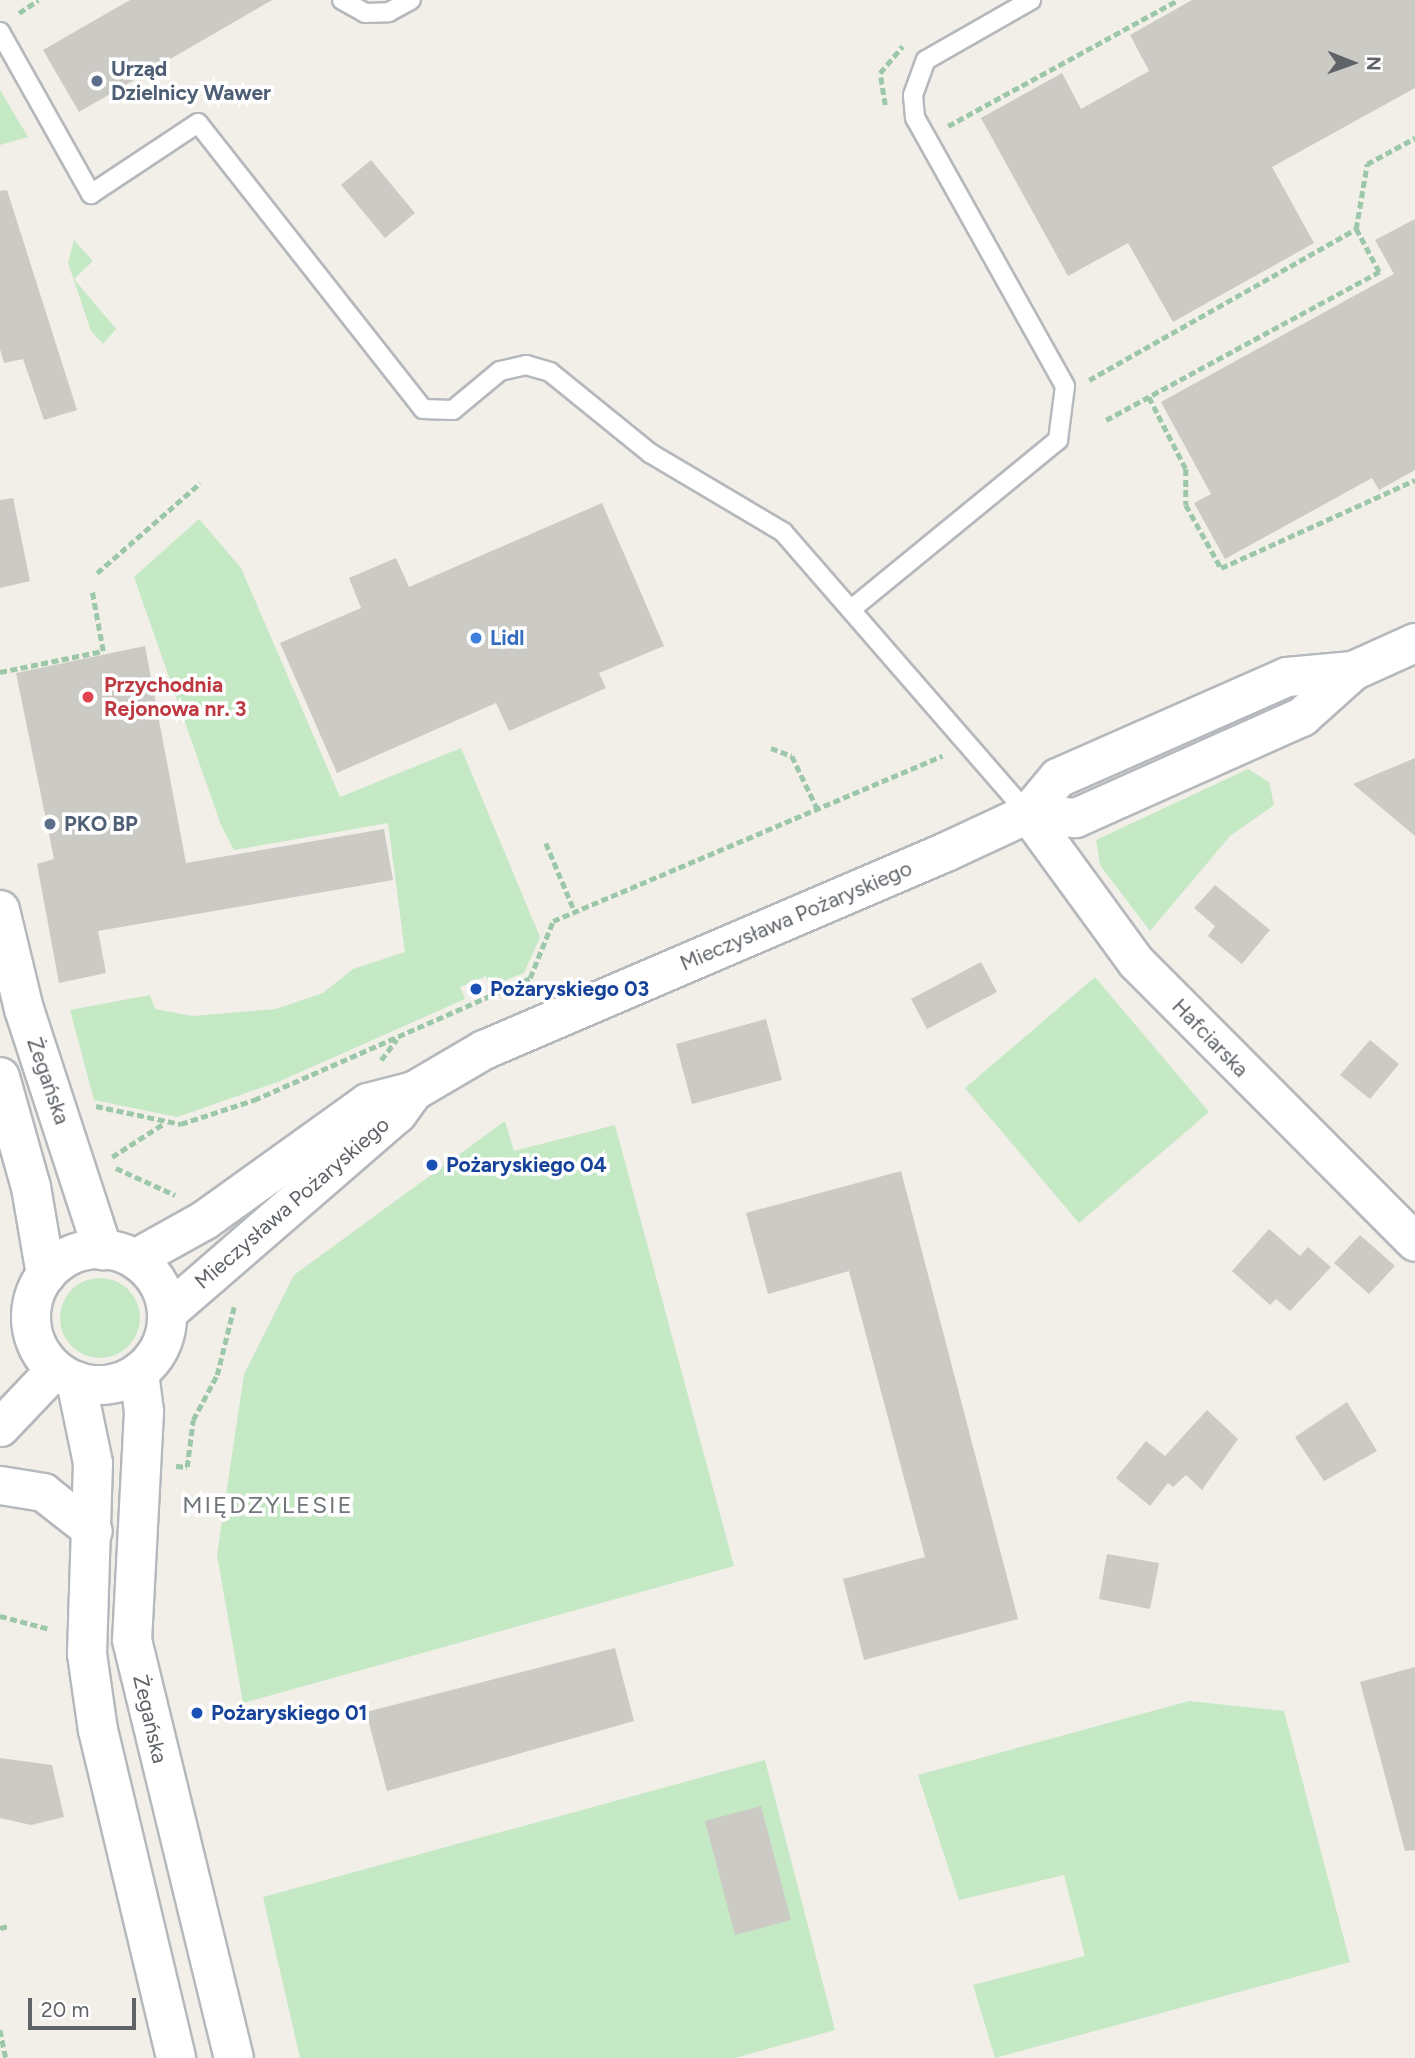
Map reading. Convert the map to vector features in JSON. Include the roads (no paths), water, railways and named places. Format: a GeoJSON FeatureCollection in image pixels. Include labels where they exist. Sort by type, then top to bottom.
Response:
{"type":"FeatureCollection","features":[{"type":"Feature","properties":{"kind":"street","name":"Mieczysława Pożaryskiego"},"geometry":{"type":"LineString","coordinates":[[119,1254],[205,1220],[368,1103],[414,1091],[484,1050],[1028,814],[1058,778],[1287,677],[1353,671],[1415,643]]}},
{"type":"Feature","properties":{"kind":"street","name":"Hafciarska"},"geometry":{"type":"LineString","coordinates":[[1028,814],[1136,962],[1415,1242]]}},
{"type":"Feature","properties":{"kind":"street","name":"Żegańska"},"geometry":{"type":"LineString","coordinates":[[0,910],[23,1009],[119,1254]]}},
{"type":"Feature","properties":{"kind":"street","name":"Żegańska"},"geometry":{"type":"LineString","coordinates":[[0,1076],[31,1186],[46,1275]]}},
{"type":"Feature","properties":{"kind":"street","name":"Mieczysława Pożaryskiego"},"geometry":{"type":"LineString","coordinates":[[167,1313],[397,1114],[414,1091]]}},
{"type":"Feature","properties":{"kind":"street"},"geometry":{"type":"LineString","coordinates":[[66,1375],[108,1385],[139,1372],[161,1346],[167,1313],[157,1282],[119,1254],[72,1255],[46,1275],[32,1313],[33,1334],[66,1375],[93,1463],[88,1654],[98,1730],[176,2058]]}},
{"type":"Feature","properties":{"kind":"street","name":"Żegańska"},"geometry":{"type":"LineString","coordinates":[[139,1372],[144,1412],[132,1640],[234,2058]]}},
{"type":"Feature","properties":{"kind":"street"},"geometry":{"type":"LineString","coordinates":[[0,1427],[66,1375]]}},
{"type":"Feature","properties":{"kind":"street"},"geometry":{"type":"LineString","coordinates":[[0,1485],[43,1492],[93,1531]]}},
{"type":"Feature","properties":{"kind":"lane"},"geometry":{"type":"LineString","coordinates":[[342,0],[365,13],[389,12],[411,0]]}},
{"type":"Feature","properties":{"kind":"lane"},"geometry":{"type":"LineString","coordinates":[[854,607],[1058,440],[1065,386],[915,118],[913,95],[926,60],[1031,0]]}},
{"type":"Feature","properties":{"kind":"lane"},"geometry":{"type":"LineString","coordinates":[[0,32],[91,194],[198,123],[423,409],[453,410],[500,371],[526,365],[550,372],[650,453],[783,532],[854,607],[1028,814]]}},
{"type":"Feature","properties":{"kind":"place","name":"Urząd Dzielnicy Wawer"},"geometry":{"type":"Point","coordinates":[97,81]}},
{"type":"Feature","properties":{"kind":"place","name":"Lidl"},"geometry":{"type":"Point","coordinates":[476,638]}},
{"type":"Feature","properties":{"kind":"place","name":"Przychodnia Rejonowa nr. 3"},"geometry":{"type":"Point","coordinates":[88,697]}},
{"type":"Feature","properties":{"kind":"place","name":"PKO BP"},"geometry":{"type":"Point","coordinates":[50,824]}},
{"type":"Feature","properties":{"kind":"place","name":"Pożaryskiego 03"},"geometry":{"type":"Point","coordinates":[476,989]}},
{"type":"Feature","properties":{"kind":"place","name":"Pożaryskiego 04"},"geometry":{"type":"Point","coordinates":[432,1165]}},
{"type":"Feature","properties":{"kind":"place","name":"Pożaryskiego 01"},"geometry":{"type":"Point","coordinates":[197,1713]}},
{"type":"Feature","properties":{"kind":"district","name":"MIĘDZYLESIE"},"geometry":{"type":"Point","coordinates":[268,1505]}}]}
